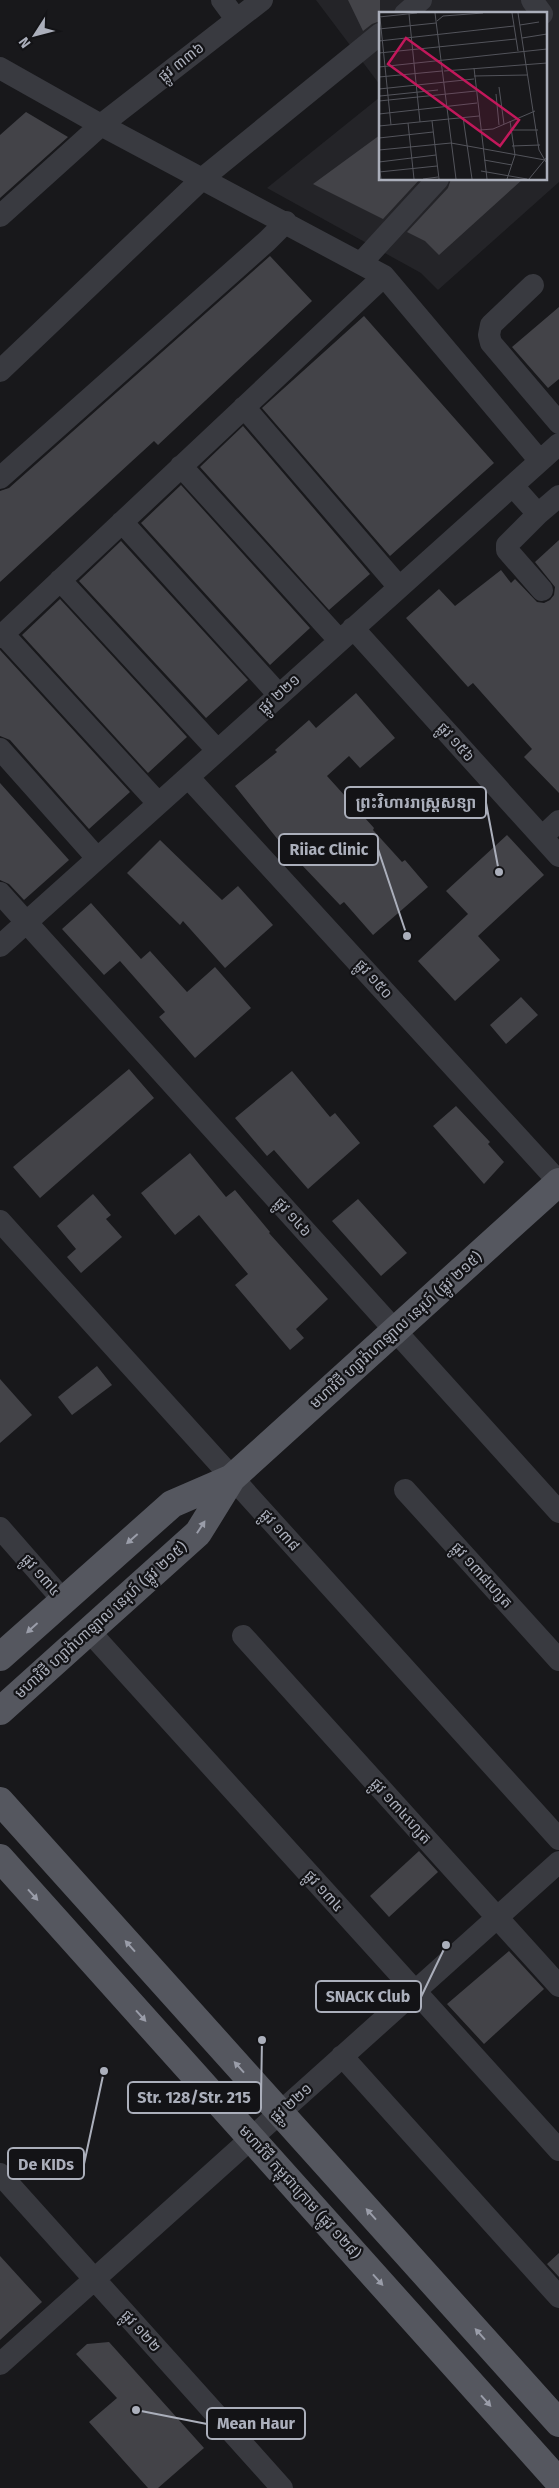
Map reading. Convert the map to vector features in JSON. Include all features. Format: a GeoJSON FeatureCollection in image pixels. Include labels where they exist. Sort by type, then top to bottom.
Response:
{"type":"FeatureCollection","features":[{"type":"Feature","properties":{"kind":"main road","name":"មហាវិថី ហ្សាវ៉ាហាឡាល នេរុហ៍ (ផ្លូវ ២១៥)"},"geometry":{"type":"LineString","coordinates":[[0,1711],[198,1533],[232,1478],[559,1182]]}},
{"type":"Feature","properties":{"kind":"main road","name":"មហាវិថី ហ្សាវ៉ាហាឡាល នេរុហ៍ (ផ្លូវ ២១៥)"},"geometry":{"type":"LineString","coordinates":[[0,1657],[172,1504],[232,1478]]}},
{"type":"Feature","properties":{"kind":"main road"},"geometry":{"type":"LineString","coordinates":[[0,1801],[559,2423]]}},
{"type":"Feature","properties":{"kind":"main road","name":"មហាវិថី កម្ពុជាក្រោម (ផ្លូវ ១២៨)"},"geometry":{"type":"LineString","coordinates":[[0,1858],[559,2482]]}},
{"type":"Feature","properties":{"kind":"street"},"geometry":{"type":"LineString","coordinates":[[222,0],[236,19]]}},
{"type":"Feature","properties":{"kind":"street","name":"ផ្លូវ ៣៣៦"},"geometry":{"type":"LineString","coordinates":[[0,216],[101,125],[262,0]]}},
{"type":"Feature","properties":{"kind":"street"},"geometry":{"type":"LineString","coordinates":[[407,12],[421,0]]}},
{"type":"Feature","properties":{"kind":"street"},"geometry":{"type":"LineString","coordinates":[[532,0],[541,12]]}},
{"type":"Feature","properties":{"kind":"street"},"geometry":{"type":"LineString","coordinates":[[0,371],[203,178],[379,35]]}},
{"type":"Feature","properties":{"kind":"street"},"geometry":{"type":"LineString","coordinates":[[0,68],[101,125],[286,222],[384,276],[540,461]]}},
{"type":"Feature","properties":{"kind":"street"},"geometry":{"type":"LineString","coordinates":[[360,263],[437,180]]}},
{"type":"Feature","properties":{"kind":"street"},"geometry":{"type":"LineString","coordinates":[[0,478],[286,222]]}},
{"type":"Feature","properties":{"kind":"street"},"geometry":{"type":"LineString","coordinates":[[158,803],[1,636],[384,276]]}},
{"type":"Feature","properties":{"kind":"street"},"geometry":{"type":"LineString","coordinates":[[533,285],[491,325],[489,335],[492,343],[559,423]]}},
{"type":"Feature","properties":{"kind":"street"},"geometry":{"type":"LineString","coordinates":[[244,408],[400,587]]}},
{"type":"Feature","properties":{"kind":"street","name":"ផ្លូវ ២២១"},"geometry":{"type":"LineString","coordinates":[[0,946],[559,444]]}},
{"type":"Feature","properties":{"kind":"street","name":"ផ្លូវ ១៥៦"},"geometry":{"type":"LineString","coordinates":[[181,466],[346,634],[559,856]]}},
{"type":"Feature","properties":{"kind":"street"},"geometry":{"type":"LineString","coordinates":[[513,486],[538,514]]}},
{"type":"Feature","properties":{"kind":"street"},"geometry":{"type":"LineString","coordinates":[[542,590],[507,550],[506,545],[559,496]]}},
{"type":"Feature","properties":{"kind":"street"},"geometry":{"type":"LineString","coordinates":[[122,522],[279,695]]}},
{"type":"Feature","properties":{"kind":"street"},"geometry":{"type":"LineString","coordinates":[[60,580],[217,750]]}},
{"type":"Feature","properties":{"kind":"street"},"geometry":{"type":"LineString","coordinates":[[0,749],[97,858]]}},
{"type":"Feature","properties":{"kind":"street","name":"ផ្លូវ ១៥០"},"geometry":{"type":"LineString","coordinates":[[188,776],[559,1182]]}},
{"type":"Feature","properties":{"kind":"street"},"geometry":{"type":"LineString","coordinates":[[542,837],[559,821]]}},
{"type":"Feature","properties":{"kind":"street","name":"ផ្លូវ ១៤៦"},"geometry":{"type":"LineString","coordinates":[[0,893],[559,1512]]}},
{"type":"Feature","properties":{"kind":"street","name":"ផ្លូវ ១៣៨"},"geometry":{"type":"LineString","coordinates":[[0,1221],[559,1839]]}},
{"type":"Feature","properties":{"kind":"street","name":"ផ្លូវ ១៣៨ហ្សេត"},"geometry":{"type":"LineString","coordinates":[[405,1490],[559,1660]]}},
{"type":"Feature","properties":{"kind":"street","name":"ផ្លូវ ១៣៤"},"geometry":{"type":"LineString","coordinates":[[0,1528],[63,1600]]}},
{"type":"Feature","properties":{"kind":"street","name":"ផ្លូវ ១៣៤"},"geometry":{"type":"LineString","coordinates":[[89,1631],[559,2150]]}},
{"type":"Feature","properties":{"kind":"street","name":"ផ្លូវ ១៣៤ហ្សេត"},"geometry":{"type":"LineString","coordinates":[[243,1636],[559,1986]]}},
{"type":"Feature","properties":{"kind":"street","name":"ផ្លូវ ២២១"},"geometry":{"type":"LineString","coordinates":[[0,2364],[559,1862]]}},
{"type":"Feature","properties":{"kind":"street"},"geometry":{"type":"LineString","coordinates":[[342,2056],[559,2297]]}},
{"type":"Feature","properties":{"kind":"street","name":"ផ្លូវ ១២២"},"geometry":{"type":"LineString","coordinates":[[0,2174],[282,2488]]}},
{"type":"Feature","properties":{"kind":"shaded area"},"geometry":{"type":"Polygon","coordinates":[[[316,0],[559,0],[559,182],[438,290],[421,273],[267,188],[379,98],[379,180],[546,180],[546,12],[379,12],[379,84],[316,0]]]}},
{"type":"Feature","properties":{"kind":"building"},"geometry":{"type":"Polygon","coordinates":[[[348,0],[380,0],[379,21],[363,31],[348,0]]]}},
{"type":"Feature","properties":{"kind":"building"},"geometry":{"type":"Polygon","coordinates":[[[26,112],[68,137],[0,198],[0,135],[26,112]]]}},
{"type":"Feature","properties":{"kind":"building"},"geometry":{"type":"Polygon","coordinates":[[[379,136],[379,180],[419,180],[383,219],[313,184],[379,136]]]}},
{"type":"Feature","properties":{"kind":"building"},"geometry":{"type":"Polygon","coordinates":[[[451,180],[522,180],[439,255],[425,241],[407,232],[448,188],[451,180]]]}},
{"type":"Feature","properties":{"kind":"building"},"geometry":{"type":"Polygon","coordinates":[[[270,256],[312,301],[158,445],[154,441],[0,582],[0,491],[9,488],[270,256]]]}},
{"type":"Feature","properties":{"kind":"building"},"geometry":{"type":"Polygon","coordinates":[[[559,307],[559,379],[548,388],[512,347],[559,307]]]}},
{"type":"Feature","properties":{"kind":"building"},"geometry":{"type":"Polygon","coordinates":[[[364,316],[494,463],[390,556],[262,408],[364,316]]]}},
{"type":"Feature","properties":{"kind":"building"},"geometry":{"type":"Polygon","coordinates":[[[243,426],[370,574],[329,610],[200,467],[243,426]]]}},
{"type":"Feature","properties":{"kind":"building"},"geometry":{"type":"Polygon","coordinates":[[[181,485],[310,628],[270,665],[141,523],[181,485]]]}},
{"type":"Feature","properties":{"kind":"building"},"geometry":{"type":"Polygon","coordinates":[[[559,540],[559,793],[524,757],[532,749],[473,683],[468,687],[406,618],[439,589],[455,606],[501,570],[511,583],[515,579],[537,602],[544,603],[550,600],[554,595],[555,587],[535,562],[559,540]]]}},
{"type":"Feature","properties":{"kind":"building"},"geometry":{"type":"Polygon","coordinates":[[[121,541],[248,680],[206,718],[79,581],[121,541]]]}},
{"type":"Feature","properties":{"kind":"building"},"geometry":{"type":"Polygon","coordinates":[[[60,599],[187,737],[148,773],[22,635],[60,599]]]}},
{"type":"Feature","properties":{"kind":"building"},"geometry":{"type":"Polygon","coordinates":[[[0,650],[130,792],[89,829],[10,740],[0,736],[0,650]]]}},
{"type":"Feature","properties":{"kind":"building"},"geometry":{"type":"Polygon","coordinates":[[[356,693],[395,738],[360,768],[349,756],[327,776],[402,862],[405,860],[428,887],[373,935],[344,902],[340,905],[279,841],[235,786],[277,752],[275,750],[309,720],[316,728],[356,693]]]}},
{"type":"Feature","properties":{"kind":"building"},"geometry":{"type":"Polygon","coordinates":[[[0,783],[69,860],[24,900],[9,884],[0,880],[0,783]]]}},
{"type":"Feature","properties":{"kind":"building"},"geometry":{"type":"Polygon","coordinates":[[[507,835],[544,875],[478,936],[500,960],[455,1001],[418,961],[468,914],[446,891],[507,835]]]}},
{"type":"Feature","properties":{"kind":"building"},"geometry":{"type":"Polygon","coordinates":[[[160,840],[222,900],[238,886],[273,925],[225,968],[183,921],[180,925],[127,873],[160,840]]]}},
{"type":"Feature","properties":{"kind":"building"},"geometry":{"type":"Polygon","coordinates":[[[91,903],[141,959],[150,951],[187,992],[215,967],[251,1008],[195,1058],[159,1017],[165,1012],[120,961],[104,975],[62,929],[91,903]]]}},
{"type":"Feature","properties":{"kind":"building"},"geometry":{"type":"Polygon","coordinates":[[[521,997],[538,1015],[506,1044],[490,1025],[521,997]]]}},
{"type":"Feature","properties":{"kind":"building"},"geometry":{"type":"Polygon","coordinates":[[[129,1069],[154,1098],[40,1198],[13,1167],[129,1069]]]}},
{"type":"Feature","properties":{"kind":"building"},"geometry":{"type":"Polygon","coordinates":[[[292,1071],[330,1117],[335,1113],[360,1143],[308,1189],[274,1150],[267,1156],[235,1118],[292,1071]]]}},
{"type":"Feature","properties":{"kind":"building"},"geometry":{"type":"Polygon","coordinates":[[[456,1106],[490,1142],[488,1144],[504,1162],[484,1184],[433,1126],[456,1106]]]}},
{"type":"Feature","properties":{"kind":"building"},"geometry":{"type":"Polygon","coordinates":[[[190,1153],[226,1197],[235,1190],[269,1233],[328,1299],[296,1329],[304,1338],[290,1350],[235,1285],[248,1274],[199,1215],[175,1235],[141,1193],[190,1153]]]}},
{"type":"Feature","properties":{"kind":"building"},"geometry":{"type":"Polygon","coordinates":[[[93,1194],[111,1215],[106,1219],[122,1237],[81,1273],[67,1257],[76,1249],[57,1226],[93,1194]]]}},
{"type":"Feature","properties":{"kind":"building"},"geometry":{"type":"Polygon","coordinates":[[[358,1199],[407,1253],[381,1276],[332,1221],[358,1199]]]}},
{"type":"Feature","properties":{"kind":"building"},"geometry":{"type":"Polygon","coordinates":[[[97,1366],[112,1385],[72,1415],[58,1397],[97,1366]]]}},
{"type":"Feature","properties":{"kind":"building"},"geometry":{"type":"Polygon","coordinates":[[[0,1379],[32,1415],[0,1443],[0,1379]]]}},
{"type":"Feature","properties":{"kind":"building"},"geometry":{"type":"Polygon","coordinates":[[[419,1851],[438,1872],[389,1917],[370,1896],[419,1851]]]}},
{"type":"Feature","properties":{"kind":"building"},"geometry":{"type":"Polygon","coordinates":[[[509,1951],[544,1989],[484,2044],[447,2004],[509,1951]]]}},
{"type":"Feature","properties":{"kind":"building"},"geometry":{"type":"Polygon","coordinates":[[[559,2253],[559,2277],[547,2264],[559,2253]]]}},
{"type":"Feature","properties":{"kind":"building"},"geometry":{"type":"Polygon","coordinates":[[[0,2256],[42,2302],[0,2340],[0,2256]]]}},
{"type":"Feature","properties":{"kind":"building"},"geometry":{"type":"Polygon","coordinates":[[[109,2342],[204,2448],[158,2488],[148,2488],[89,2422],[117,2398],[76,2354],[87,2344],[109,2342]]]}},
{"type":"Feature","properties":{"kind":"place","name":"ព្រះវិហាររាស្ត្រសន្យា"},"geometry":{"type":"Point","coordinates":[499,872]}},
{"type":"Feature","properties":{"kind":"place","name":"Riiac Clinic"},"geometry":{"type":"Point","coordinates":[407,936]}},
{"type":"Feature","properties":{"kind":"place","name":"SNACK Club"},"geometry":{"type":"Point","coordinates":[446,1945]}},
{"type":"Feature","properties":{"kind":"place","name":"Str. 128/Str. 215"},"geometry":{"type":"Point","coordinates":[262,2040]}},
{"type":"Feature","properties":{"kind":"place","name":"De KIDs"},"geometry":{"type":"Point","coordinates":[104,2071]}},
{"type":"Feature","properties":{"kind":"place","name":"Mean Haur"},"geometry":{"type":"Point","coordinates":[136,2410]}}]}
